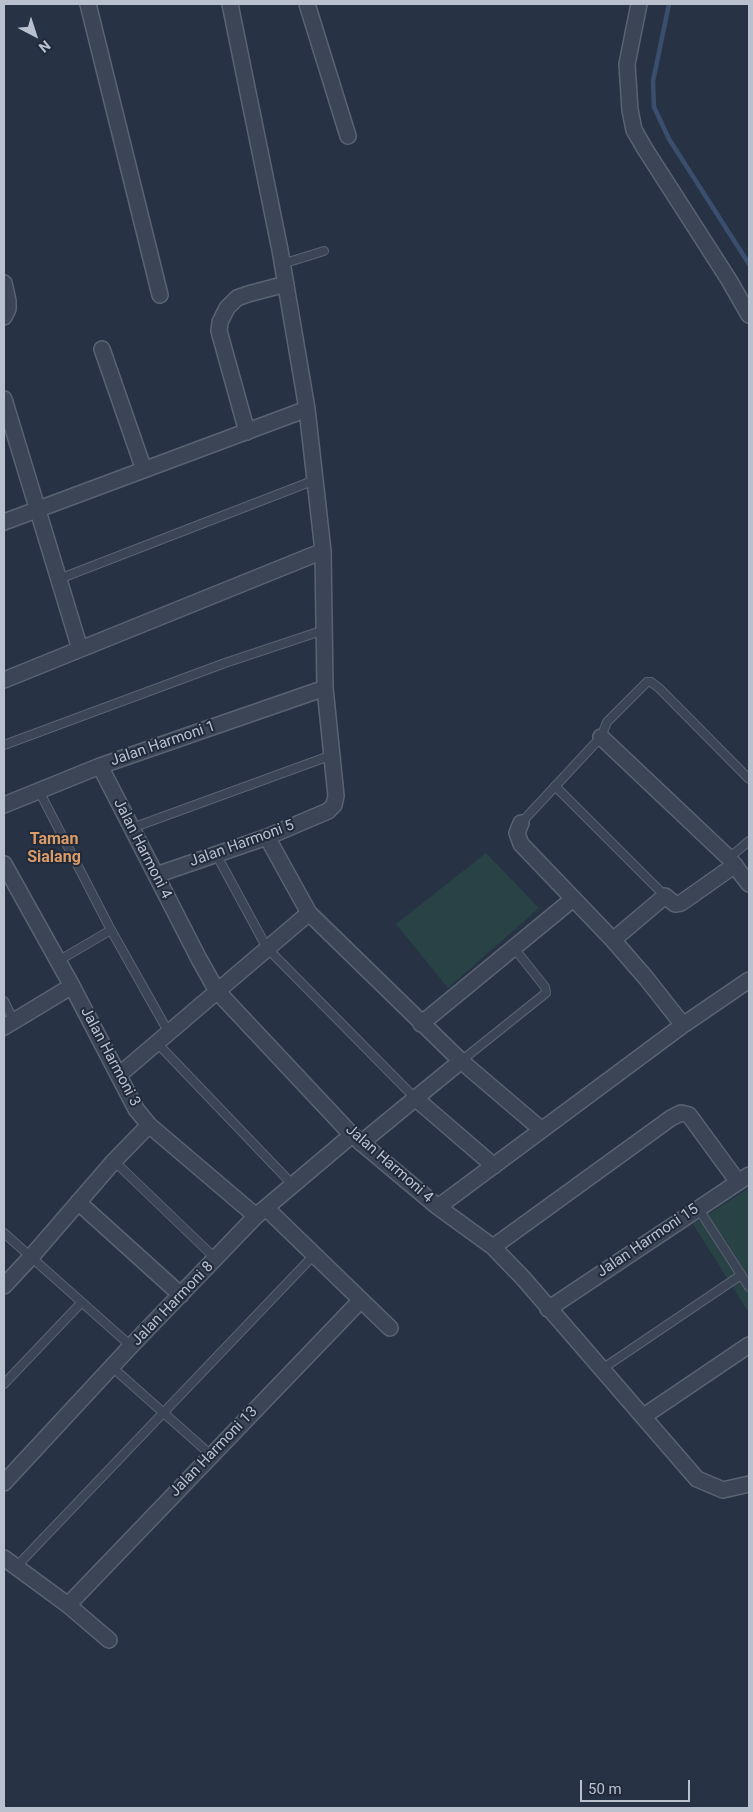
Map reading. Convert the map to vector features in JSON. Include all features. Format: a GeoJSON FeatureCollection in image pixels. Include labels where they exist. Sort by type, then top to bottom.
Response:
{"type":"FeatureCollection","features":[{"type":"Feature","properties":{"kind":"street"},"geometry":{"type":"LineString","coordinates":[[88,4],[160,295]]}},
{"type":"Feature","properties":{"kind":"street"},"geometry":{"type":"LineString","coordinates":[[230,4],[286,284],[308,409],[323,550],[325,688],[332,756]]}},
{"type":"Feature","properties":{"kind":"street"},"geometry":{"type":"LineString","coordinates":[[307,4],[348,136]]}},
{"type":"Feature","properties":{"kind":"street"},"geometry":{"type":"LineString","coordinates":[[639,4],[627,64],[630,110],[634,130],[644,149],[729,280],[749,315]]}},
{"type":"Feature","properties":{"kind":"street"},"geometry":{"type":"LineString","coordinates":[[4,283],[8,308],[4,317]]}},
{"type":"Feature","properties":{"kind":"street"},"geometry":{"type":"LineString","coordinates":[[247,432],[220,331],[220,322],[227,308],[237,298],[286,284]]}},
{"type":"Feature","properties":{"kind":"street"},"geometry":{"type":"LineString","coordinates":[[102,349],[144,470]]}},
{"type":"Feature","properties":{"kind":"street"},"geometry":{"type":"LineString","coordinates":[[4,399],[80,649]]}},
{"type":"Feature","properties":{"kind":"street"},"geometry":{"type":"LineString","coordinates":[[4,522],[308,409]]}},
{"type":"Feature","properties":{"kind":"street"},"geometry":{"type":"LineString","coordinates":[[4,680],[323,550]]}},
{"type":"Feature","properties":{"kind":"street","name":"Jalan Harmoni 1"},"geometry":{"type":"LineString","coordinates":[[4,805],[100,766],[325,688]]}},
{"type":"Feature","properties":{"kind":"street"},"geometry":{"type":"LineString","coordinates":[[602,737],[732,861],[749,884]]}},
{"type":"Feature","properties":{"kind":"street","name":"Jalan Harmoni 5"},"geometry":{"type":"LineString","coordinates":[[156,875],[267,837],[328,811],[334,805],[336,796],[332,756]]}},
{"type":"Feature","properties":{"kind":"street","name":"Jalan Harmoni 4"},"geometry":{"type":"LineString","coordinates":[[100,766],[217,991],[356,1139],[438,1207],[493,1247],[523,1278],[697,1479],[724,1490],[749,1484]]}},
{"type":"Feature","properties":{"kind":"street"},"geometry":{"type":"LineString","coordinates":[[521,823],[517,833],[521,844],[613,940],[683,1025]]}},
{"type":"Feature","properties":{"kind":"street"},"geometry":{"type":"LineString","coordinates":[[267,837],[309,913],[421,1024],[542,1130]]}},
{"type":"Feature","properties":{"kind":"street"},"geometry":{"type":"LineString","coordinates":[[613,940],[665,896],[676,904],[681,903],[732,861]]}},
{"type":"Feature","properties":{"kind":"street","name":"Jalan Harmoni 3"},"geometry":{"type":"LineString","coordinates":[[4,864],[72,986],[136,1109],[149,1125],[314,1255],[390,1328]]}},
{"type":"Feature","properties":{"kind":"street"},"geometry":{"type":"LineString","coordinates":[[421,1024],[573,899]]}},
{"type":"Feature","properties":{"kind":"street"},"geometry":{"type":"LineString","coordinates":[[119,1075],[309,913]]}},
{"type":"Feature","properties":{"kind":"street"},"geometry":{"type":"LineString","coordinates":[[438,1207],[683,1025],[749,980]]}},
{"type":"Feature","properties":{"kind":"street"},"geometry":{"type":"LineString","coordinates":[[9,1024],[72,986]]}},
{"type":"Feature","properties":{"kind":"street","name":"Jalan Harmoni 8"},"geometry":{"type":"LineString","coordinates":[[4,1483],[131,1346],[261,1212],[293,1185],[415,1098],[461,1061]]}},
{"type":"Feature","properties":{"kind":"street"},"geometry":{"type":"LineString","coordinates":[[415,1098],[494,1166]]}},
{"type":"Feature","properties":{"kind":"street"},"geometry":{"type":"LineString","coordinates":[[493,1247],[671,1118],[681,1113],[689,1115],[744,1178]]}},
{"type":"Feature","properties":{"kind":"street"},"geometry":{"type":"LineString","coordinates":[[4,1286],[114,1161],[149,1125]]}},
{"type":"Feature","properties":{"kind":"street","name":"Jalan Harmoni 15"},"geometry":{"type":"LineString","coordinates":[[548,1309],[744,1178]]}},
{"type":"Feature","properties":{"kind":"street"},"geometry":{"type":"LineString","coordinates":[[78,1202],[181,1295]]}},
{"type":"Feature","properties":{"kind":"street","name":"Jalan Harmoni 13"},"geometry":{"type":"LineString","coordinates":[[68,1605],[361,1300]]}},
{"type":"Feature","properties":{"kind":"street"},"geometry":{"type":"LineString","coordinates":[[644,1416],[749,1345]]}},
{"type":"Feature","properties":{"kind":"street"},"geometry":{"type":"LineString","coordinates":[[10,1562],[68,1605],[109,1640]]}},
{"type":"Feature","properties":{"kind":"lane"},"geometry":{"type":"LineString","coordinates":[[282,264],[324,251]]}},
{"type":"Feature","properties":{"kind":"lane"},"geometry":{"type":"LineString","coordinates":[[59,579],[315,480]]}},
{"type":"Feature","properties":{"kind":"lane"},"geometry":{"type":"LineString","coordinates":[[4,746],[225,663],[324,630]]}},
{"type":"Feature","properties":{"kind":"lane"},"geometry":{"type":"LineString","coordinates":[[521,823],[602,737],[607,722],[641,685],[647,682],[651,682],[659,688],[749,779]]}},
{"type":"Feature","properties":{"kind":"lane"},"geometry":{"type":"LineString","coordinates":[[132,828],[332,756]]}},
{"type":"Feature","properties":{"kind":"lane"},"geometry":{"type":"LineString","coordinates":[[555,786],[665,896]]}},
{"type":"Feature","properties":{"kind":"lane"},"geometry":{"type":"LineString","coordinates":[[39,791],[111,930],[169,1033]]}},
{"type":"Feature","properties":{"kind":"lane"},"geometry":{"type":"LineString","coordinates":[[732,861],[749,841]]}},
{"type":"Feature","properties":{"kind":"lane"},"geometry":{"type":"LineString","coordinates":[[216,854],[267,948],[415,1098]]}},
{"type":"Feature","properties":{"kind":"lane"},"geometry":{"type":"LineString","coordinates":[[58,961],[111,930]]}},
{"type":"Feature","properties":{"kind":"lane"},"geometry":{"type":"LineString","coordinates":[[461,1061],[546,993],[545,988],[514,948]]}},
{"type":"Feature","properties":{"kind":"lane"},"geometry":{"type":"LineString","coordinates":[[4,1002],[9,1024]]}},
{"type":"Feature","properties":{"kind":"lane"},"geometry":{"type":"LineString","coordinates":[[158,1043],[293,1185]]}},
{"type":"Feature","properties":{"kind":"lane"},"geometry":{"type":"LineString","coordinates":[[114,1161],[216,1259]]}},
{"type":"Feature","properties":{"kind":"lane"},"geometry":{"type":"LineString","coordinates":[[698,1208],[749,1287]]}},
{"type":"Feature","properties":{"kind":"lane"},"geometry":{"type":"LineString","coordinates":[[4,1233],[131,1346]]}},
{"type":"Feature","properties":{"kind":"lane"},"geometry":{"type":"LineString","coordinates":[[10,1562],[163,1413],[314,1255]]}},
{"type":"Feature","properties":{"kind":"lane"},"geometry":{"type":"LineString","coordinates":[[602,1369],[741,1275]]}},
{"type":"Feature","properties":{"kind":"lane"},"geometry":{"type":"LineString","coordinates":[[4,1384],[81,1302]]}},
{"type":"Feature","properties":{"kind":"lane"},"geometry":{"type":"LineString","coordinates":[[112,1367],[211,1455]]}},
{"type":"Feature","properties":{"kind":"green space"},"geometry":{"type":"Polygon","coordinates":[[[486,853],[539,908],[448,988],[396,924],[486,853]]]}},
{"type":"Feature","properties":{"kind":"green space"},"geometry":{"type":"Polygon","coordinates":[[[749,1188],[749,1313],[693,1224],[749,1188]]]}},
{"type":"Feature","properties":{"kind":"waterway"},"geometry":{"type":"LineString","coordinates":[[669,4],[653,81],[654,107],[669,139],[749,264]]}},
{"type":"Feature","properties":{"kind":"district","name":"Taman Sialang"},"geometry":{"type":"Point","coordinates":[54,849]}}]}
